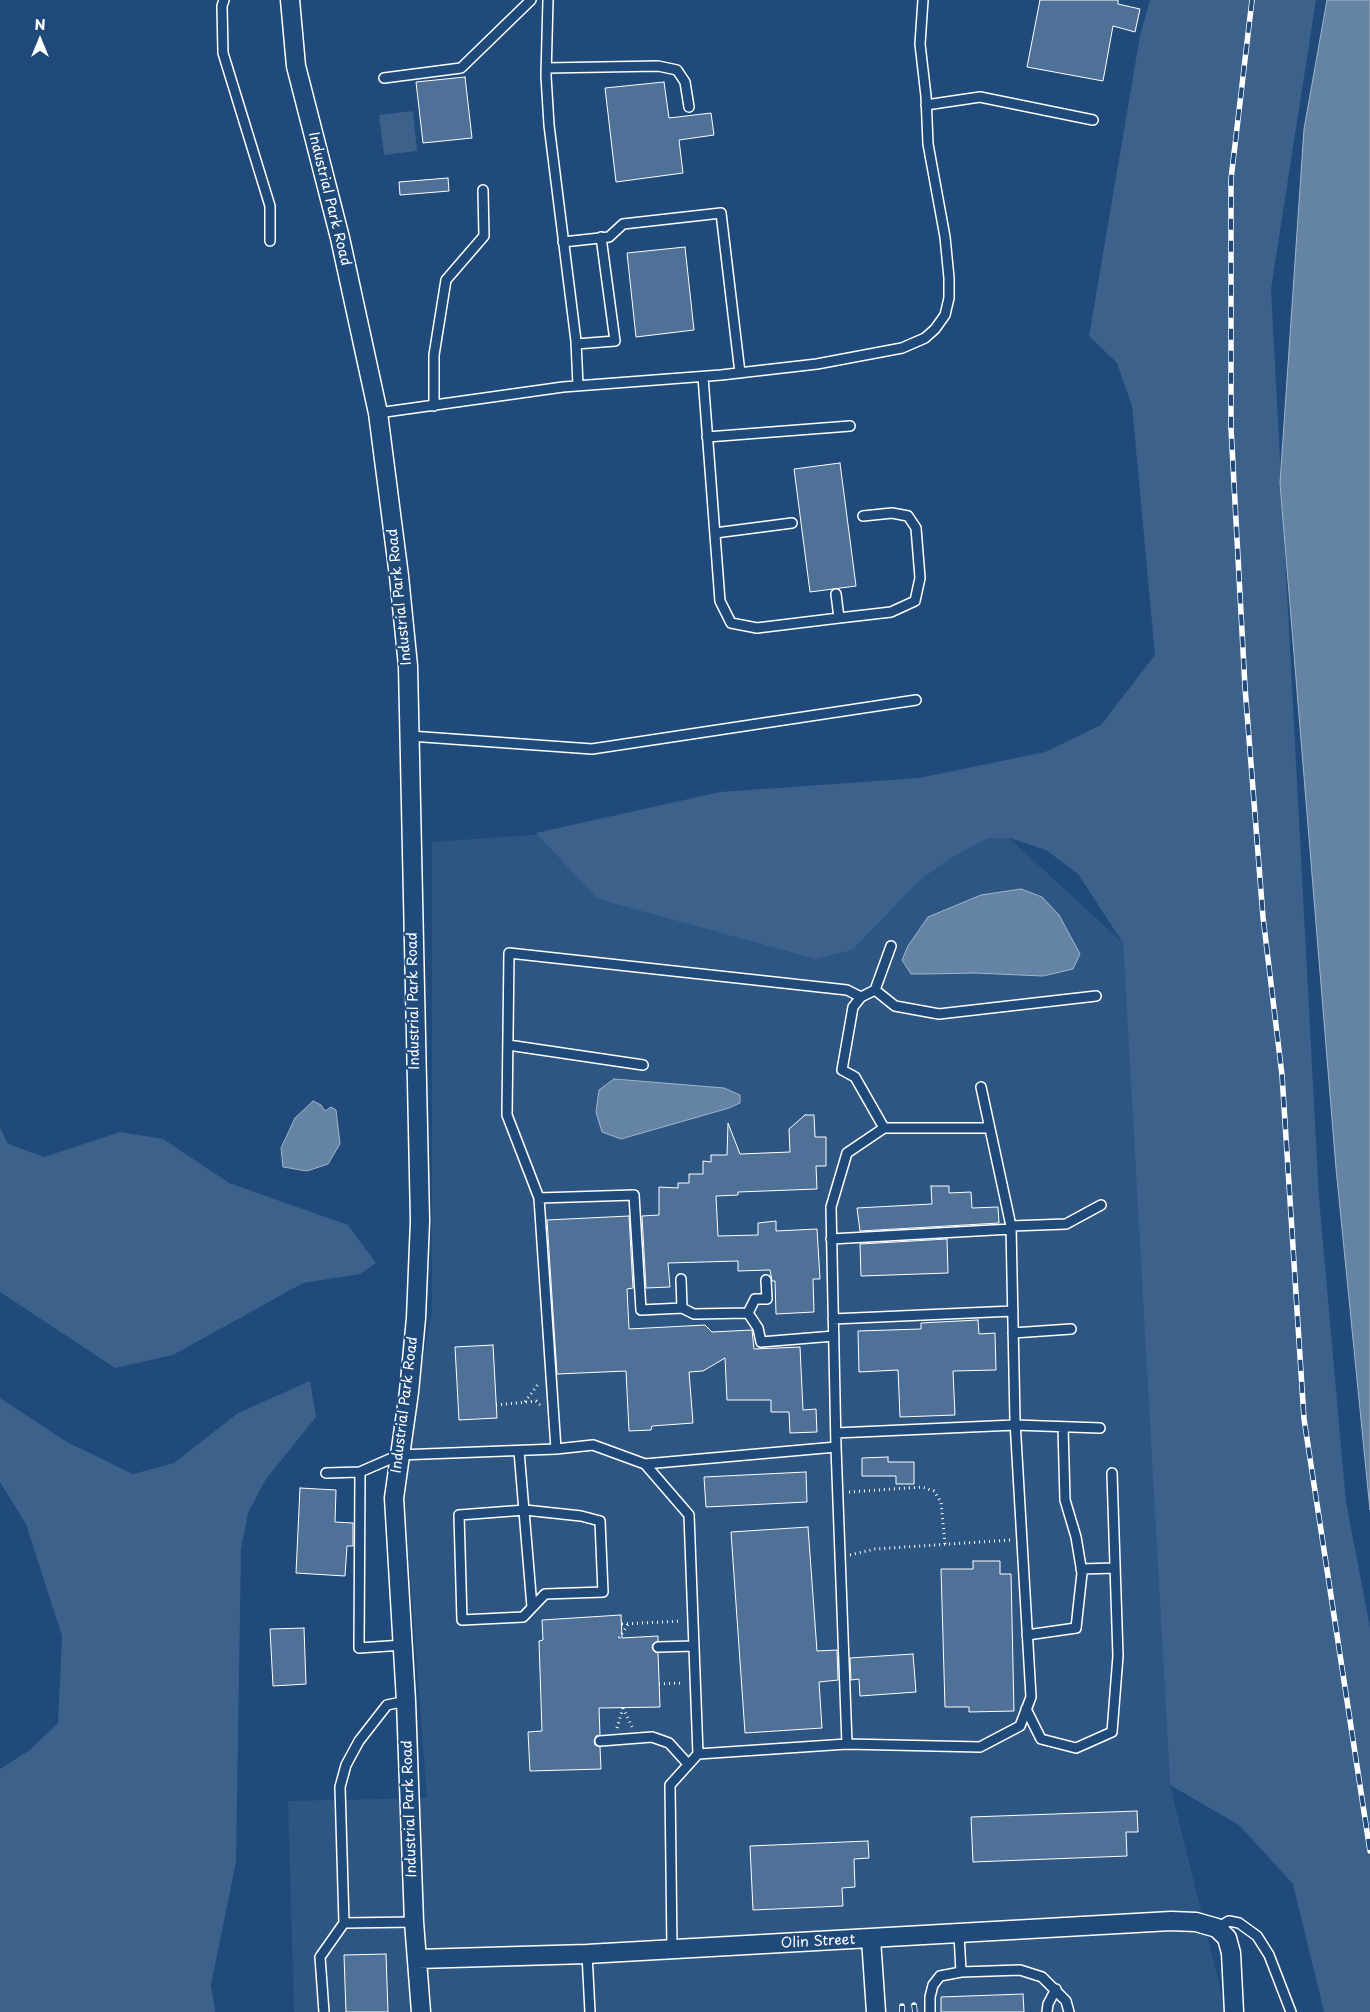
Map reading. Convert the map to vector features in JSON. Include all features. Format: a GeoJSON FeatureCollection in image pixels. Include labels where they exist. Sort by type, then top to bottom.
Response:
{"type":"FeatureCollection","features":[{"type":"Feature","properties":{"kind":"street","name":"Industrial Park Road"},"geometry":{"type":"LineString","coordinates":[[290,0],[296,66],[340,238],[378,414],[408,666],[413,984],[420,1221],[416,1318],[409,1392],[394,1498],[406,1701],[414,1922],[421,2012]]}},
{"type":"Feature","properties":{"kind":"street","name":"Olin Street"},"geometry":{"type":"LineString","coordinates":[[418,1959],[672,1950],[1171,1921],[1196,1922],[1217,1928]]}},
{"type":"Feature","properties":{"kind":"street"},"geometry":{"type":"LineString","coordinates":[[1217,1928],[1227,1938],[1231,1953],[1234,2012]]}},
{"type":"Feature","properties":{"kind":"street"},"geometry":{"type":"LineString","coordinates":[[871,1939],[876,2012]]}},
{"type":"Feature","properties":{"kind":"lane"},"geometry":{"type":"LineString","coordinates":[[224,0],[222,6],[223,53],[270,206],[270,240]]}},
{"type":"Feature","properties":{"kind":"lane"},"geometry":{"type":"LineString","coordinates":[[384,78],[460,68],[531,0]]}},
{"type":"Feature","properties":{"kind":"lane"},"geometry":{"type":"LineString","coordinates":[[548,0],[546,68],[549,125],[576,344],[578,386]]}},
{"type":"Feature","properties":{"kind":"lane"},"geometry":{"type":"LineString","coordinates":[[378,414],[578,386],[703,377],[817,364],[902,348],[925,338],[935,329],[945,315],[949,298],[949,278],[945,237],[928,144],[920,44],[923,0]]}},
{"type":"Feature","properties":{"kind":"lane"},"geometry":{"type":"LineString","coordinates":[[546,68],[658,66],[677,70],[685,82],[688,107]]}},
{"type":"Feature","properties":{"kind":"lane"},"geometry":{"type":"LineString","coordinates":[[926,105],[980,97],[1093,120]]}},
{"type":"Feature","properties":{"kind":"lane"},"geometry":{"type":"LineString","coordinates":[[434,406],[434,355],[446,280],[484,236],[483,190]]}},
{"type":"Feature","properties":{"kind":"lane"},"geometry":{"type":"LineString","coordinates":[[563,242],[609,237],[623,224],[721,213],[740,373]]}},
{"type":"Feature","properties":{"kind":"lane"},"geometry":{"type":"LineString","coordinates":[[576,344],[614,341],[601,238]]}},
{"type":"Feature","properties":{"kind":"lane"},"geometry":{"type":"LineString","coordinates":[[703,377],[720,601],[731,623],[757,628],[891,612],[915,601],[920,578],[916,528],[908,516],[892,513],[863,516]]}},
{"type":"Feature","properties":{"kind":"lane"},"geometry":{"type":"LineString","coordinates":[[707,437],[850,426]]}},
{"type":"Feature","properties":{"kind":"lane"},"geometry":{"type":"LineString","coordinates":[[715,533],[792,523]]}},
{"type":"Feature","properties":{"kind":"lane"},"geometry":{"type":"LineString","coordinates":[[836,594],[839,618]]}},
{"type":"Feature","properties":{"kind":"lane"},"geometry":{"type":"LineString","coordinates":[[410,736],[592,749],[916,700]]}},
{"type":"Feature","properties":{"kind":"lane"},"geometry":{"type":"LineString","coordinates":[[884,1128],[855,1078],[842,1070],[853,1007],[861,997],[874,990],[891,946]]}},
{"type":"Feature","properties":{"kind":"lane"},"geometry":{"type":"LineString","coordinates":[[556,1449],[539,1198],[507,1115],[509,953],[847,990],[861,997]]}},
{"type":"Feature","properties":{"kind":"lane"},"geometry":{"type":"LineString","coordinates":[[874,990],[895,1006],[939,1014],[1096,996]]}},
{"type":"Feature","properties":{"kind":"lane"},"geometry":{"type":"LineString","coordinates":[[508,1045],[643,1064]]}},
{"type":"Feature","properties":{"kind":"lane"},"geometry":{"type":"LineString","coordinates":[[672,1950],[670,1785],[698,1754],[847,1744],[980,1746],[1020,1726],[1031,1697],[1015,1425],[1011,1227],[981,1087]]}},
{"type":"Feature","properties":{"kind":"lane"},"geometry":{"type":"LineString","coordinates":[[847,1744],[836,1447],[831,1206],[847,1153],[884,1128],[989,1128]]}},
{"type":"Feature","properties":{"kind":"lane"},"geometry":{"type":"LineString","coordinates":[[539,1198],[634,1195],[641,1310],[682,1308],[694,1314],[748,1313]]}},
{"type":"Feature","properties":{"kind":"lane"},"geometry":{"type":"LineString","coordinates":[[832,1239],[1066,1224],[1101,1205]]}},
{"type":"Feature","properties":{"kind":"lane"},"geometry":{"type":"LineString","coordinates":[[681,1279],[682,1308]]}},
{"type":"Feature","properties":{"kind":"lane"},"geometry":{"type":"LineString","coordinates":[[748,1313],[755,1299],[767,1299],[766,1280]]}},
{"type":"Feature","properties":{"kind":"lane"},"geometry":{"type":"LineString","coordinates":[[833,1319],[1013,1311]]}},
{"type":"Feature","properties":{"kind":"lane"},"geometry":{"type":"LineString","coordinates":[[748,1313],[758,1328],[761,1342],[834,1336]]}},
{"type":"Feature","properties":{"kind":"lane"},"geometry":{"type":"LineString","coordinates":[[1013,1333],[1071,1329]]}},
{"type":"Feature","properties":{"kind":"lane"},"geometry":{"type":"LineString","coordinates":[[836,1433],[1015,1425],[1100,1428]]}},
{"type":"Feature","properties":{"kind":"lane"},"geometry":{"type":"LineString","coordinates":[[1027,1634],[1076,1628],[1082,1569],[1076,1537],[1065,1500],[1063,1427]]}},
{"type":"Feature","properties":{"kind":"lane"},"geometry":{"type":"LineString","coordinates":[[326,1473],[360,1472],[399,1455],[518,1451],[593,1445],[645,1464],[836,1447]]}},
{"type":"Feature","properties":{"kind":"lane"},"geometry":{"type":"LineString","coordinates":[[518,1451],[532,1607]]}},
{"type":"Feature","properties":{"kind":"lane"},"geometry":{"type":"LineString","coordinates":[[645,1464],[689,1515],[698,1754]]}},
{"type":"Feature","properties":{"kind":"lane"},"geometry":{"type":"LineString","coordinates":[[360,1472],[359,1648],[403,1645]]}},
{"type":"Feature","properties":{"kind":"lane"},"geometry":{"type":"LineString","coordinates":[[1026,1709],[1041,1739],[1076,1748],[1112,1732],[1118,1656],[1112,1473]]}},
{"type":"Feature","properties":{"kind":"lane"},"geometry":{"type":"LineString","coordinates":[[524,1510],[581,1516],[600,1521],[603,1592],[545,1594],[523,1617],[462,1620],[459,1515],[524,1510]]}},
{"type":"Feature","properties":{"kind":"lane"},"geometry":{"type":"LineString","coordinates":[[1082,1569],[1115,1568]]}},
{"type":"Feature","properties":{"kind":"lane"},"geometry":{"type":"LineString","coordinates":[[658,1647],[694,1646]]}},
{"type":"Feature","properties":{"kind":"lane"},"geometry":{"type":"LineString","coordinates":[[324,2012],[320,1957],[344,1923],[340,1787],[346,1765],[359,1741],[387,1705],[406,1701]]}},
{"type":"Feature","properties":{"kind":"lane"},"geometry":{"type":"LineString","coordinates":[[600,1741],[652,1737],[669,1744],[688,1764]]}},
{"type":"Feature","properties":{"kind":"lane"},"geometry":{"type":"LineString","coordinates":[[1217,1928],[1229,1921],[1239,1923],[1257,1936],[1268,1955],[1291,2012]]}},
{"type":"Feature","properties":{"kind":"lane"},"geometry":{"type":"LineString","coordinates":[[344,1923],[414,1922]]}},
{"type":"Feature","properties":{"kind":"lane"},"geometry":{"type":"LineString","coordinates":[[959,1934],[961,1972]]}},
{"type":"Feature","properties":{"kind":"lane"},"geometry":{"type":"LineString","coordinates":[[587,1954],[590,2012]]}},
{"type":"Feature","properties":{"kind":"lane"},"geometry":{"type":"LineString","coordinates":[[930,2012],[930,1997],[933,1985],[940,1976],[961,1972],[1020,1970],[1042,1976],[1066,2001],[1069,2012]]}},
{"type":"Feature","properties":{"kind":"lane"},"geometry":{"type":"LineString","coordinates":[[1047,2012],[1048,2004],[1056,1989]]}},
{"type":"Feature","properties":{"kind":"path"},"geometry":{"type":"LineString","coordinates":[[496,1405],[536,1401],[554,1417]]}},
{"type":"Feature","properties":{"kind":"path"},"geometry":{"type":"LineString","coordinates":[[838,1492],[922,1487],[934,1491],[941,1502],[945,1544]]}},
{"type":"Feature","properties":{"kind":"path"},"geometry":{"type":"LineString","coordinates":[[840,1557],[875,1549],[1022,1539]]}},
{"type":"Feature","properties":{"kind":"path"},"geometry":{"type":"LineString","coordinates":[[622,1624],[683,1621]]}},
{"type":"Feature","properties":{"kind":"path"},"geometry":{"type":"LineString","coordinates":[[619,1638],[629,1623]]}},
{"type":"Feature","properties":{"kind":"path"},"geometry":{"type":"LineString","coordinates":[[659,1684],[686,1682]]}},
{"type":"Feature","properties":{"kind":"path"},"geometry":{"type":"LineString","coordinates":[[613,1740],[623,1708],[637,1738]]}},
{"type":"Feature","properties":{"kind":"shaded area"},"geometry":{"type":"Polygon","coordinates":[[[1150,0],[1316,0],[1271,289],[1319,1198],[1346,1502],[1370,1627],[1370,2012],[1324,2012],[1293,1884],[1239,1825],[1170,1785],[1123,943],[1078,874],[1046,850],[1010,838],[988,838],[953,857],[921,879],[852,950],[816,959],[598,899],[536,833],[720,792],[919,778],[1045,752],[1101,725],[1155,655],[1132,406],[1117,363],[1089,336],[1140,36],[1150,0]]]}},
{"type":"Feature","properties":{"kind":"shaded area"},"geometry":{"type":"Polygon","coordinates":[[[1327,0],[1370,0],[1370,1510],[1336,1168],[1280,483],[1304,129],[1327,0]]]}},
{"type":"Feature","properties":{"kind":"shaded area"},"geometry":{"type":"Polygon","coordinates":[[[413,111],[417,151],[384,155],[379,115],[413,111]]]}},
{"type":"Feature","properties":{"kind":"shaded area"},"geometry":{"type":"Polygon","coordinates":[[[972,804],[1123,943],[1170,1785],[1226,2012],[294,2012],[288,1801],[427,1798],[402,1473],[432,1311],[432,842],[972,804]]]}},
{"type":"Feature","properties":{"kind":"shaded area"},"geometry":{"type":"Polygon","coordinates":[[[1021,889],[1042,897],[1059,915],[1080,954],[1073,969],[1043,976],[975,973],[911,974],[902,960],[908,946],[928,917],[981,895],[1021,889]]]}},
{"type":"Feature","properties":{"kind":"shaded area"},"geometry":{"type":"Polygon","coordinates":[[[614,1079],[724,1088],[740,1095],[740,1103],[729,1108],[621,1139],[602,1132],[596,1112],[599,1090],[614,1079]]]}},
{"type":"Feature","properties":{"kind":"shaded area"},"geometry":{"type":"Polygon","coordinates":[[[313,1101],[321,1105],[325,1111],[331,1107],[336,1110],[340,1144],[328,1164],[307,1171],[283,1167],[281,1148],[295,1118],[313,1101]]]}},
{"type":"Feature","properties":{"kind":"shaded area"},"geometry":{"type":"Polygon","coordinates":[[[0,1127],[8,1144],[44,1157],[120,1132],[163,1139],[229,1183],[348,1225],[376,1263],[360,1274],[303,1283],[173,1355],[115,1368],[0,1292],[0,1127]]]}},
{"type":"Feature","properties":{"kind":"shaded area"},"geometry":{"type":"Polygon","coordinates":[[[310,1381],[316,1417],[266,1479],[248,1513],[241,1549],[236,1862],[211,1985],[215,2012],[0,2012],[0,1769],[30,1750],[58,1723],[62,1636],[26,1524],[0,1482],[0,1398],[67,1442],[133,1474],[174,1463],[238,1413],[310,1381]]]}},
{"type":"Feature","properties":{"kind":"building"},"geometry":{"type":"Polygon","coordinates":[[[1040,0],[1118,0],[1118,4],[1140,9],[1135,32],[1113,26],[1103,81],[1027,67],[1040,0]]]}},
{"type":"Feature","properties":{"kind":"building"},"geometry":{"type":"Polygon","coordinates":[[[465,77],[472,138],[423,143],[416,82],[465,77]]]}},
{"type":"Feature","properties":{"kind":"building"},"geometry":{"type":"Polygon","coordinates":[[[664,82],[669,118],[711,113],[714,135],[679,140],[683,173],[616,182],[605,88],[664,82]]]}},
{"type":"Feature","properties":{"kind":"building"},"geometry":{"type":"Polygon","coordinates":[[[448,178],[449,191],[400,195],[399,182],[448,178]]]}},
{"type":"Feature","properties":{"kind":"building"},"geometry":{"type":"Polygon","coordinates":[[[685,247],[694,330],[636,337],[627,253],[685,247]]]}},
{"type":"Feature","properties":{"kind":"building"},"geometry":{"type":"Polygon","coordinates":[[[840,463],[856,586],[810,592],[794,469],[840,463]]]}},
{"type":"Feature","properties":{"kind":"building"},"geometry":{"type":"Polygon","coordinates":[[[805,1115],[814,1115],[815,1137],[826,1137],[826,1166],[816,1166],[817,1189],[738,1192],[738,1195],[716,1196],[718,1236],[758,1235],[758,1223],[776,1221],[776,1231],[817,1229],[820,1279],[813,1279],[814,1312],[776,1314],[775,1281],[772,1281],[770,1270],[738,1271],[738,1261],[668,1263],[670,1287],[646,1288],[642,1216],[659,1215],[659,1187],[678,1188],[678,1183],[689,1183],[689,1174],[703,1174],[703,1161],[711,1162],[711,1155],[727,1155],[728,1123],[740,1154],[790,1152],[789,1129],[805,1115]]]}},
{"type":"Feature","properties":{"kind":"building"},"geometry":{"type":"Polygon","coordinates":[[[931,1186],[949,1186],[949,1193],[971,1192],[972,1208],[998,1207],[999,1223],[860,1231],[857,1208],[932,1204],[931,1186]]]}},
{"type":"Feature","properties":{"kind":"building"},"geometry":{"type":"Polygon","coordinates":[[[629,1216],[633,1288],[627,1289],[629,1329],[705,1325],[712,1332],[752,1330],[754,1349],[800,1347],[803,1410],[816,1409],[817,1432],[790,1433],[789,1412],[771,1412],[771,1400],[727,1400],[725,1358],[703,1371],[689,1372],[693,1423],[652,1426],[651,1430],[629,1431],[626,1371],[557,1374],[547,1220],[629,1216]]]}},
{"type":"Feature","properties":{"kind":"building"},"geometry":{"type":"Polygon","coordinates":[[[947,1239],[948,1273],[861,1276],[860,1244],[947,1239]]]}},
{"type":"Feature","properties":{"kind":"building"},"geometry":{"type":"Polygon","coordinates":[[[978,1320],[979,1334],[995,1333],[996,1370],[953,1371],[955,1415],[900,1417],[898,1370],[859,1372],[858,1331],[921,1329],[921,1323],[978,1320]]]}},
{"type":"Feature","properties":{"kind":"building"},"geometry":{"type":"Polygon","coordinates":[[[493,1345],[497,1418],[459,1420],[455,1347],[493,1345]]]}},
{"type":"Feature","properties":{"kind":"building"},"geometry":{"type":"Polygon","coordinates":[[[888,1457],[888,1462],[914,1462],[914,1484],[896,1484],[896,1476],[862,1476],[862,1458],[888,1457]]]}},
{"type":"Feature","properties":{"kind":"building"},"geometry":{"type":"Polygon","coordinates":[[[806,1472],[807,1502],[706,1507],[704,1477],[806,1472]]]}},
{"type":"Feature","properties":{"kind":"building"},"geometry":{"type":"Polygon","coordinates":[[[300,1488],[336,1490],[335,1522],[353,1523],[353,1546],[347,1546],[345,1576],[296,1573],[300,1488]]]}},
{"type":"Feature","properties":{"kind":"building"},"geometry":{"type":"Polygon","coordinates":[[[808,1527],[817,1651],[837,1650],[838,1680],[819,1682],[822,1728],[745,1733],[731,1532],[808,1527]]]}},
{"type":"Feature","properties":{"kind":"building"},"geometry":{"type":"Polygon","coordinates":[[[973,1561],[1000,1561],[1000,1574],[1011,1574],[1014,1711],[969,1712],[969,1707],[945,1707],[941,1569],[973,1569],[973,1561]]]}},
{"type":"Feature","properties":{"kind":"building"},"geometry":{"type":"Polygon","coordinates":[[[621,1615],[622,1638],[658,1636],[658,1641],[653,1644],[652,1648],[658,1653],[660,1707],[599,1708],[600,1735],[596,1736],[594,1741],[595,1745],[600,1747],[601,1769],[530,1771],[528,1732],[542,1731],[539,1641],[543,1640],[542,1620],[621,1615]]]}},
{"type":"Feature","properties":{"kind":"building"},"geometry":{"type":"Polygon","coordinates":[[[304,1628],[306,1684],[273,1686],[270,1629],[304,1628]]]}},
{"type":"Feature","properties":{"kind":"building"},"geometry":{"type":"Polygon","coordinates":[[[913,1654],[916,1692],[860,1696],[859,1679],[851,1680],[850,1658],[913,1654]]]}},
{"type":"Feature","properties":{"kind":"building"},"geometry":{"type":"Polygon","coordinates":[[[1137,1811],[1138,1832],[1126,1832],[1127,1856],[973,1862],[971,1817],[1137,1811]]]}},
{"type":"Feature","properties":{"kind":"building"},"geometry":{"type":"Polygon","coordinates":[[[868,1841],[869,1858],[854,1859],[855,1887],[842,1888],[843,1906],[753,1910],[750,1846],[868,1841]]]}},
{"type":"Feature","properties":{"kind":"building"},"geometry":{"type":"Polygon","coordinates":[[[386,1954],[388,2012],[346,2012],[344,1955],[386,1954]]]}},
{"type":"Feature","properties":{"kind":"building"},"geometry":{"type":"Polygon","coordinates":[[[1023,1994],[1024,2012],[941,2012],[941,1997],[1023,1994]]]}},
{"type":"Feature","properties":{"kind":"railway"},"geometry":{"type":"LineString","coordinates":[[1252,0],[1231,179],[1231,428],[1245,687],[1263,917],[1282,1075],[1304,1419],[1370,1851]]}},
{"type":"Feature","properties":{"kind":"railway"},"geometry":{"type":"LineString","coordinates":[[914,2005],[915,2012]]}},
{"type":"Feature","properties":{"kind":"railway"},"geometry":{"type":"LineString","coordinates":[[902,2006],[902,2012]]}}]}
